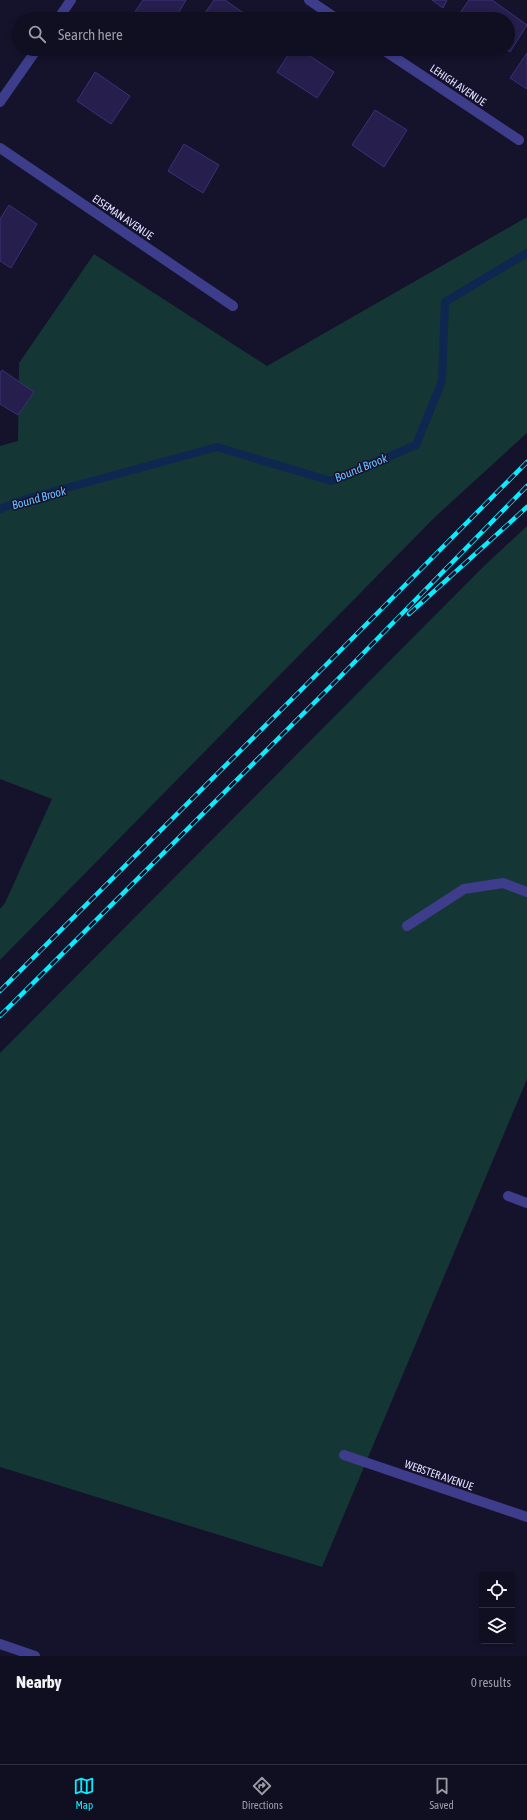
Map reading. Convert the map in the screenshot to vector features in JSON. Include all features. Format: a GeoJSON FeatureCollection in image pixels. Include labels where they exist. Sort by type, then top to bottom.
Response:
{"type":"FeatureCollection","features":[{"type":"Feature","properties":{"kind":"street"},"geometry":{"type":"LineString","coordinates":[[63,12],[71,0]]}},
{"type":"Feature","properties":{"kind":"street"},"geometry":{"type":"LineString","coordinates":[[309,0],[327,12]]}},
{"type":"Feature","properties":{"kind":"street"},"geometry":{"type":"LineString","coordinates":[[0,102],[32,56]]}},
{"type":"Feature","properties":{"kind":"street","name":"LEHIGH AVENUE"},"geometry":{"type":"LineString","coordinates":[[393,56],[520,140]]}},
{"type":"Feature","properties":{"kind":"street","name":"EISEMAN AVENUE"},"geometry":{"type":"LineString","coordinates":[[0,148],[233,306]]}},
{"type":"Feature","properties":{"kind":"street"},"geometry":{"type":"LineString","coordinates":[[407,926],[464,889],[503,883],[527,892]]}},
{"type":"Feature","properties":{"kind":"street"},"geometry":{"type":"LineString","coordinates":[[508,1196],[527,1203]]}},
{"type":"Feature","properties":{"kind":"street","name":"WEBSTER AVENUE"},"geometry":{"type":"LineString","coordinates":[[344,1455],[527,1517]]}},
{"type":"Feature","properties":{"kind":"street"},"geometry":{"type":"LineString","coordinates":[[0,1644],[35,1656]]}},
{"type":"Feature","properties":{"kind":"green space"},"geometry":{"type":"Polygon","coordinates":[[[527,217],[527,433],[435,517],[0,960],[0,909],[5,903],[52,799],[0,779],[0,446],[18,441],[19,363],[94,254],[267,366],[527,217]]]}},
{"type":"Feature","properties":{"kind":"green space"},"geometry":{"type":"Polygon","coordinates":[[[527,526],[527,1079],[322,1567],[0,1467],[0,1053],[482,568],[527,526]]]}},
{"type":"Feature","properties":{"kind":"building"},"geometry":{"type":"Polygon","coordinates":[[[143,0],[186,0],[179,12],[135,12],[143,0]]]}},
{"type":"Feature","properties":{"kind":"building"},"geometry":{"type":"Polygon","coordinates":[[[214,0],[225,0],[242,12],[206,12],[214,0]]]}},
{"type":"Feature","properties":{"kind":"building"},"geometry":{"type":"Polygon","coordinates":[[[432,0],[447,0],[443,8],[432,0]]]}},
{"type":"Feature","properties":{"kind":"building"},"geometry":{"type":"Polygon","coordinates":[[[469,0],[492,0],[509,12],[461,12],[469,0]]]}},
{"type":"Feature","properties":{"kind":"building"},"geometry":{"type":"Polygon","coordinates":[[[515,16],[527,25],[515,44],[515,16]]]}},
{"type":"Feature","properties":{"kind":"building"},"geometry":{"type":"Polygon","coordinates":[[[527,53],[527,89],[510,78],[527,53]]]}},
{"type":"Feature","properties":{"kind":"building"},"geometry":{"type":"Polygon","coordinates":[[[287,56],[310,56],[334,72],[317,98],[277,72],[287,56]]]}},
{"type":"Feature","properties":{"kind":"building"},"geometry":{"type":"Polygon","coordinates":[[[95,72],[130,96],[111,124],[77,101],[95,72]]]}},
{"type":"Feature","properties":{"kind":"building"},"geometry":{"type":"Polygon","coordinates":[[[375,110],[407,130],[384,167],[352,145],[375,110]]]}},
{"type":"Feature","properties":{"kind":"building"},"geometry":{"type":"Polygon","coordinates":[[[184,144],[219,165],[203,193],[168,171],[184,144]]]}},
{"type":"Feature","properties":{"kind":"building"},"geometry":{"type":"Polygon","coordinates":[[[9,205],[37,224],[11,268],[0,261],[0,219],[9,205]]]}},
{"type":"Feature","properties":{"kind":"building"},"geometry":{"type":"Polygon","coordinates":[[[2,370],[34,392],[18,415],[0,404],[0,373],[2,370]]]}},
{"type":"Feature","properties":{"kind":"waterway","name":"Bound Brook"},"geometry":{"type":"LineString","coordinates":[[0,509],[26,499],[217,447],[331,481],[416,445],[442,381],[445,302],[527,253]]}},
{"type":"Feature","properties":{"kind":"railway"},"geometry":{"type":"LineString","coordinates":[[0,991],[527,462]]}},
{"type":"Feature","properties":{"kind":"railway"},"geometry":{"type":"LineString","coordinates":[[0,1016],[336,681],[527,486]]}},
{"type":"Feature","properties":{"kind":"railway"},"geometry":{"type":"LineString","coordinates":[[409,614],[527,507]]}}]}
